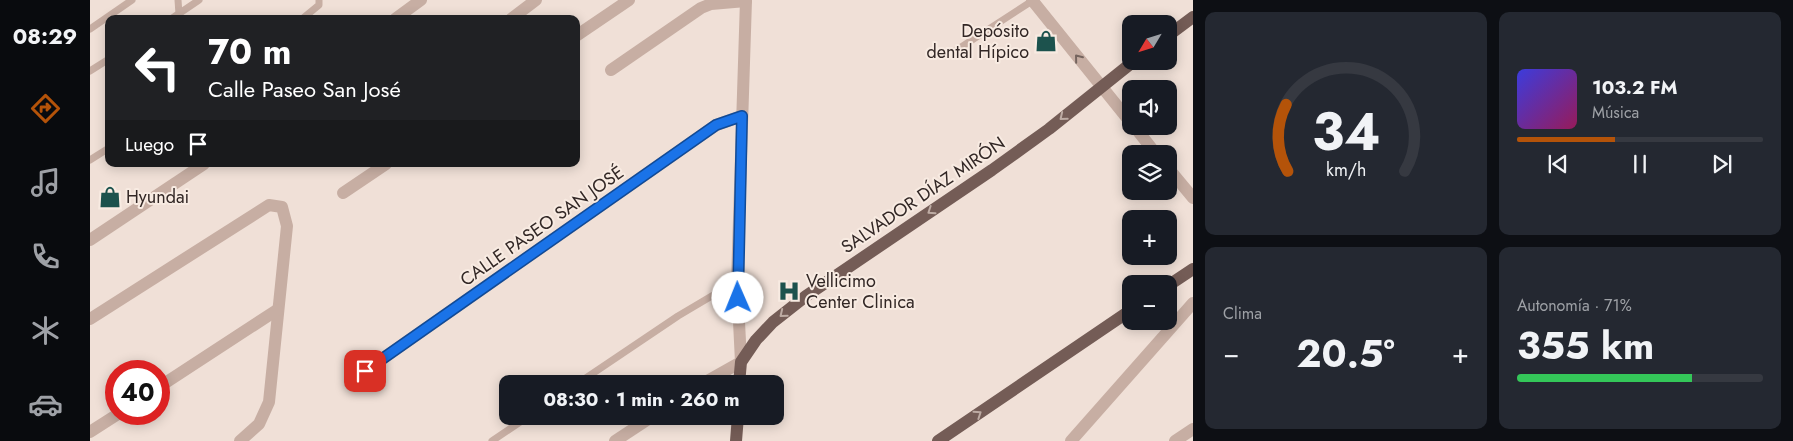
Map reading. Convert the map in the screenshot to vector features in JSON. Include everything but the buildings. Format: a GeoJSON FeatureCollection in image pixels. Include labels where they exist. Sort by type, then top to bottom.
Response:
{"type":"FeatureCollection","features":[{"type":"Feature","properties":{"kind":"main road"},"geometry":{"type":"LineString","coordinates":[[1178,28],[1193,17]]}},
{"type":"Feature","properties":{"kind":"main road","name":"SALVADOR DÍAZ MIRÓN"},"geometry":{"type":"LineString","coordinates":[[741,362],[767,328],[806,296],[992,170],[1049,129],[1122,70]]}},
{"type":"Feature","properties":{"kind":"main road"},"geometry":{"type":"LineString","coordinates":[[1177,279],[1193,268]]}},
{"type":"Feature","properties":{"kind":"main road"},"geometry":{"type":"LineString","coordinates":[[938,441],[1122,316]]}},
{"type":"Feature","properties":{"kind":"main road"},"geometry":{"type":"LineString","coordinates":[[740,375],[741,362]]}},
{"type":"Feature","properties":{"kind":"main road"},"geometry":{"type":"LineString","coordinates":[[736,441],[737,425]]}},
{"type":"Feature","properties":{"kind":"street"},"geometry":{"type":"LineString","coordinates":[[400,15],[421,0]]}},
{"type":"Feature","properties":{"kind":"street"},"geometry":{"type":"LineString","coordinates":[[516,15],[536,0]]}},
{"type":"Feature","properties":{"kind":"street"},"geometry":{"type":"LineString","coordinates":[[580,33],[629,0]]}},
{"type":"Feature","properties":{"kind":"street"},"geometry":{"type":"LineString","coordinates":[[611,70],[701,8],[711,4],[746,0],[737,281],[741,362],[718,375]]}},
{"type":"Feature","properties":{"kind":"street"},"geometry":{"type":"LineString","coordinates":[[1032,0],[1122,112]]}},
{"type":"Feature","properties":{"kind":"street","name":"CALLE PASEO SAN JOSÉ"},"geometry":{"type":"LineString","coordinates":[[365,371],[716,125],[742,116]]}},
{"type":"Feature","properties":{"kind":"street"},"geometry":{"type":"LineString","coordinates":[[1140,135],[1149,145]]}},
{"type":"Feature","properties":{"kind":"street"},"geometry":{"type":"LineString","coordinates":[[90,240],[200,167]]}},
{"type":"Feature","properties":{"kind":"street"},"geometry":{"type":"LineString","coordinates":[[343,193],[382,167]]}},
{"type":"Feature","properties":{"kind":"street"},"geometry":{"type":"LineString","coordinates":[[1177,179],[1193,198]]}},
{"type":"Feature","properties":{"kind":"street"},"geometry":{"type":"LineString","coordinates":[[90,319],[269,205],[282,207],[287,226],[269,402],[259,424],[240,441]]}},
{"type":"Feature","properties":{"kind":"street"},"geometry":{"type":"LineString","coordinates":[[1071,441],[1193,303]]}},
{"type":"Feature","properties":{"kind":"street"},"geometry":{"type":"LineString","coordinates":[[170,380],[277,310]]}},
{"type":"Feature","properties":{"kind":"street"},"geometry":{"type":"LineString","coordinates":[[90,432],[105,422]]}},
{"type":"Feature","properties":{"kind":"street"},"geometry":{"type":"LineString","coordinates":[[615,441],[639,425]]}},
{"type":"Feature","properties":{"kind":"street"},"geometry":{"type":"LineString","coordinates":[[1175,441],[1193,429]]}},
{"type":"Feature","properties":{"kind":"lane"},"geometry":{"type":"LineString","coordinates":[[110,15],[132,0]]}},
{"type":"Feature","properties":{"kind":"lane"},"geometry":{"type":"LineString","coordinates":[[178,0],[179,14]]}},
{"type":"Feature","properties":{"kind":"lane"},"geometry":{"type":"LineString","coordinates":[[179,14],[199,0]]}},
{"type":"Feature","properties":{"kind":"lane"},"geometry":{"type":"LineString","coordinates":[[308,15],[319,5],[319,0]]}},
{"type":"Feature","properties":{"kind":"lane"},"geometry":{"type":"LineString","coordinates":[[952,53],[1032,0]]}},
{"type":"Feature","properties":{"kind":"lane"},"geometry":{"type":"LineString","coordinates":[[90,29],[105,19]]}},
{"type":"Feature","properties":{"kind":"lane"},"geometry":{"type":"LineString","coordinates":[[90,71],[105,62]]}},
{"type":"Feature","properties":{"kind":"lane"},"geometry":{"type":"LineString","coordinates":[[90,160],[105,151]]}},
{"type":"Feature","properties":{"kind":"lane"},"geometry":{"type":"LineString","coordinates":[[590,375],[678,316],[737,281]]}},
{"type":"Feature","properties":{"kind":"lane"},"geometry":{"type":"LineString","coordinates":[[492,441],[516,425]]}},
{"type":"Feature","properties":{"kind":"place","name":"Depósito dental Hípico"},"geometry":{"type":"Point","coordinates":[1046,41]}},
{"type":"Feature","properties":{"kind":"place","name":"Hyundai"},"geometry":{"type":"Point","coordinates":[110,197]}},
{"type":"Feature","properties":{"kind":"place","name":"Vellicimo Center Clinica"},"geometry":{"type":"Point","coordinates":[789,291]}},
{"type":"Feature","properties":{"kind":"route"},"geometry":{"type":"LineString","coordinates":[[365,371],[716,125],[742,116],[738,298]]}}]}
